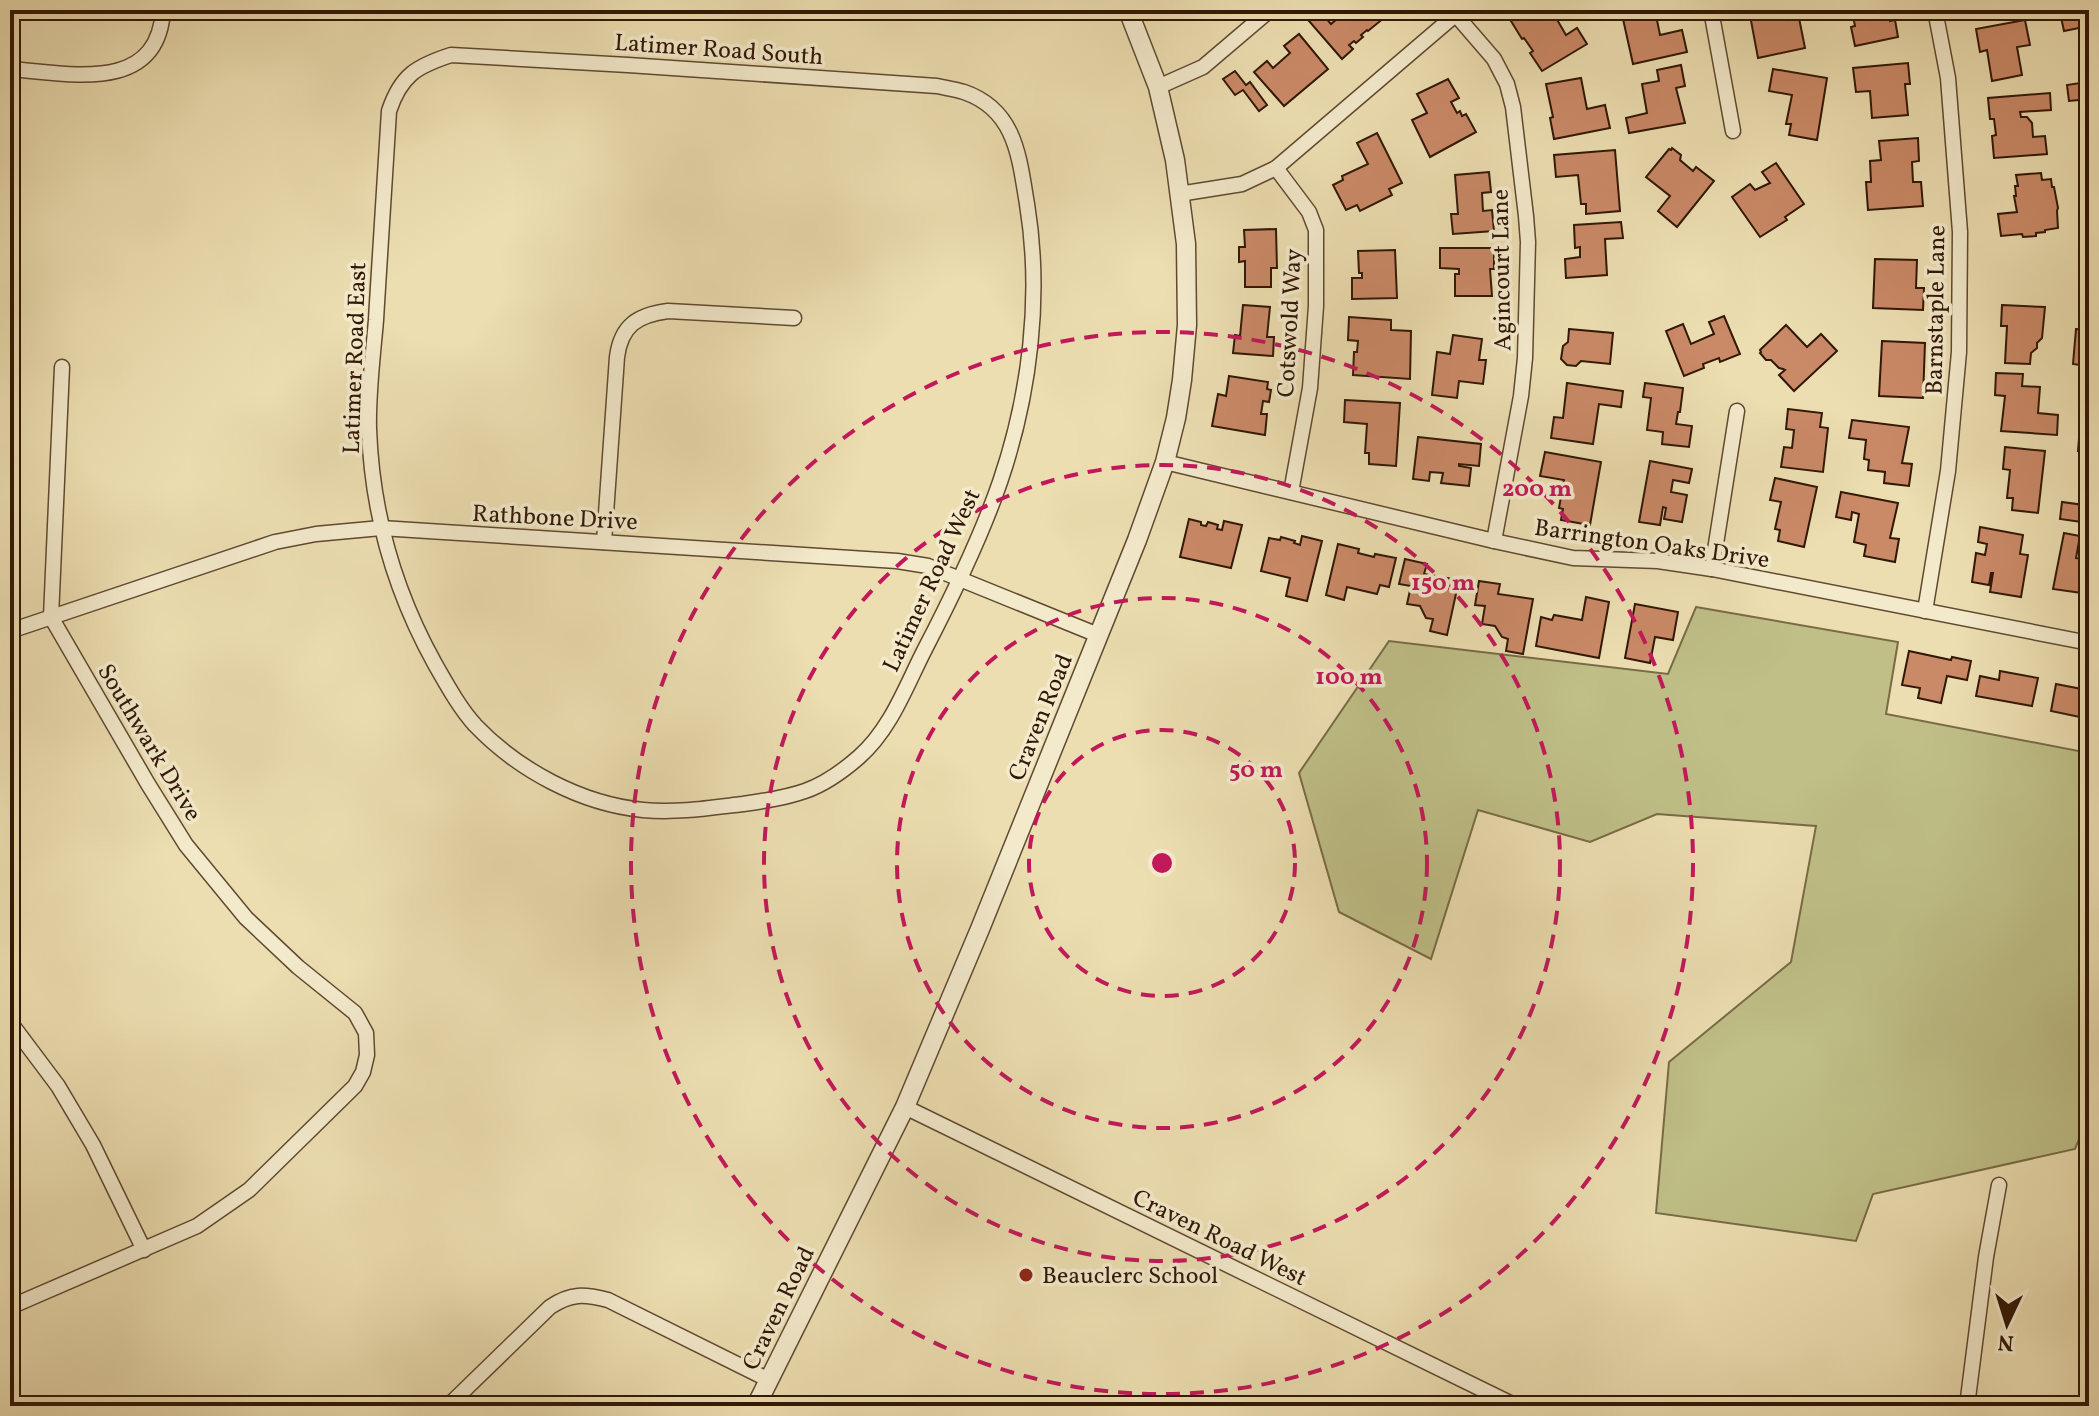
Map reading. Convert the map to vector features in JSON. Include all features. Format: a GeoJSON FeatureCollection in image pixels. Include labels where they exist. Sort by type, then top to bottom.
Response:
{"type":"FeatureCollection","features":[{"type":"Feature","properties":{"kind":"street"},"geometry":{"type":"LineString","coordinates":[[10,69],[102,75],[119,72],[146,55],[156,41],[163,10]]}},
{"type":"Feature","properties":{"kind":"street","name":"Craven Road"},"geometry":{"type":"LineString","coordinates":[[756,1406],[905,1107],[1137,540],[1165,462],[1182,380],[1187,325],[1186,244],[1175,160],[1158,87],[1128,10]]}},
{"type":"Feature","properties":{"kind":"street"},"geometry":{"type":"LineString","coordinates":[[1158,87],[1203,67],[1270,10]]}},
{"type":"Feature","properties":{"kind":"street"},"geometry":{"type":"LineString","coordinates":[[1711,10],[1733,131]]}},
{"type":"Feature","properties":{"kind":"street","name":"Barnstaple Lane"},"geometry":{"type":"LineString","coordinates":[[1925,611],[1948,471],[1959,352],[1960,232],[1948,78],[1935,10]]}},
{"type":"Feature","properties":{"kind":"street"},"geometry":{"type":"LineString","coordinates":[[1179,194],[1242,184],[1276,168],[1459,12]]}},
{"type":"Feature","properties":{"kind":"street","name":"Agincourt Lane"},"geometry":{"type":"LineString","coordinates":[[1459,12],[1494,59],[1507,84],[1513,107],[1526,216],[1525,358],[1521,396],[1494,541]]}},
{"type":"Feature","properties":{"kind":"street","name":"Latimer Road South"},"geometry":{"type":"LineString","coordinates":[[410,75],[426,63],[451,55],[937,86],[965,92],[980,100]]}},
{"type":"Feature","properties":{"kind":"street","name":"Latimer Road East"},"geometry":{"type":"LineString","coordinates":[[410,75],[395,92],[389,111],[369,426],[381,528],[397,582],[422,641],[451,693],[474,724],[523,765],[560,786],[590,798],[640,809]]}},
{"type":"Feature","properties":{"kind":"street","name":"Latimer Road West"},"geometry":{"type":"LineString","coordinates":[[640,809],[694,811],[781,798],[809,790],[837,775],[862,754],[886,726],[961,579],[1000,482],[1018,415],[1030,353],[1035,287],[1031,228],[1018,150],[1010,129],[980,100]]}},
{"type":"Feature","properties":{"kind":"street","name":"Cotswold Way"},"geometry":{"type":"LineString","coordinates":[[1276,168],[1309,212],[1316,230],[1316,306],[1310,388],[1291,492]]}},
{"type":"Feature","properties":{"kind":"street"},"geometry":{"type":"LineString","coordinates":[[604,542],[617,357],[623,334],[644,317],[668,311],[794,318]]}},
{"type":"Feature","properties":{"kind":"street"},"geometry":{"type":"LineString","coordinates":[[51,617],[62,367]]}},
{"type":"Feature","properties":{"kind":"street"},"geometry":{"type":"LineString","coordinates":[[1712,569],[1737,411]]}},
{"type":"Feature","properties":{"kind":"street","name":"Barrington Oaks Drive"},"geometry":{"type":"LineString","coordinates":[[1165,462],[1573,558],[1658,561],[1712,569],[2089,643]]}},
{"type":"Feature","properties":{"kind":"street","name":"Rathbone Drive"},"geometry":{"type":"LineString","coordinates":[[10,631],[275,542],[316,534],[381,528],[897,561],[928,566],[1098,635]]}},
{"type":"Feature","properties":{"kind":"street","name":"Southwark Drive"},"geometry":{"type":"LineString","coordinates":[[51,617],[186,845],[246,918],[298,967],[355,1013],[366,1033],[367,1055],[363,1072],[355,1086],[249,1190],[197,1226],[144,1250]]}},
{"type":"Feature","properties":{"kind":"street"},"geometry":{"type":"LineString","coordinates":[[10,1022],[58,1086],[93,1145],[144,1250],[10,1307]]}},
{"type":"Feature","properties":{"kind":"street","name":"Craven Road West"},"geometry":{"type":"LineString","coordinates":[[905,1107],[1516,1406]]}},
{"type":"Feature","properties":{"kind":"street"},"geometry":{"type":"LineString","coordinates":[[1967,1406],[1986,1257],[1999,1185]]}},
{"type":"Feature","properties":{"kind":"street"},"geometry":{"type":"LineString","coordinates":[[448,1406],[550,1307],[564,1298],[586,1295],[608,1300],[769,1380]]}},
{"type":"Feature","properties":{"kind":"green space"},"geometry":{"type":"Polygon","coordinates":[[[1696,607],[1898,642],[1886,714],[2089,753],[2089,1114],[2075,1149],[1873,1194],[1856,1241],[1656,1213],[1669,1062],[1791,962],[1816,826],[1657,814],[1590,842],[1478,810],[1431,959],[1339,912],[1299,773],[1389,641],[1668,674],[1696,607]]]}},
{"type":"Feature","properties":{"kind":"building"},"geometry":{"type":"Polygon","coordinates":[[[1319,10],[1331,24],[1338,18],[1334,10],[1377,10],[1384,18],[1361,35],[1363,37],[1356,43],[1354,41],[1349,45],[1353,49],[1342,59],[1302,13],[1319,10]]]}},
{"type":"Feature","properties":{"kind":"building"},"geometry":{"type":"Polygon","coordinates":[[[1529,10],[1553,10],[1566,35],[1577,28],[1587,44],[1542,71],[1530,53],[1533,51],[1511,21],[1529,10]]]}},
{"type":"Feature","properties":{"kind":"building"},"geometry":{"type":"Polygon","coordinates":[[[1621,10],[1655,10],[1660,35],[1682,30],[1687,52],[1633,64],[1621,10]]]}},
{"type":"Feature","properties":{"kind":"building"},"geometry":{"type":"Polygon","coordinates":[[[1749,10],[1787,10],[1789,20],[1799,18],[1805,48],[1758,58],[1749,10]]]}},
{"type":"Feature","properties":{"kind":"building"},"geometry":{"type":"Polygon","coordinates":[[[1858,10],[1893,10],[1894,14],[1889,15],[1890,21],[1895,20],[1898,37],[1855,46],[1851,27],[1855,26],[1853,16],[1859,14],[1858,10]]]}},
{"type":"Feature","properties":{"kind":"building"},"geometry":{"type":"Polygon","coordinates":[[[2089,10],[2089,26],[2064,31],[2061,17],[2089,10]]]}},
{"type":"Feature","properties":{"kind":"building"},"geometry":{"type":"Polygon","coordinates":[[[2025,20],[2030,45],[2017,47],[2022,75],[1992,81],[1987,50],[1980,52],[1976,29],[2025,20]]]}},
{"type":"Feature","properties":{"kind":"building"},"geometry":{"type":"Polygon","coordinates":[[[1299,34],[1328,69],[1284,106],[1254,72],[1267,61],[1273,68],[1290,53],[1284,46],[1299,34]]]}},
{"type":"Feature","properties":{"kind":"building"},"geometry":{"type":"Polygon","coordinates":[[[2089,53],[2089,99],[2069,101],[2067,85],[2087,82],[2083,54],[2089,53]]]}},
{"type":"Feature","properties":{"kind":"building"},"geometry":{"type":"Polygon","coordinates":[[[1908,63],[1910,84],[1905,84],[1908,115],[1872,118],[1870,91],[1856,92],[1853,68],[1908,63]]]}},
{"type":"Feature","properties":{"kind":"building"},"geometry":{"type":"Polygon","coordinates":[[[1681,65],[1685,86],[1676,88],[1685,123],[1629,133],[1626,118],[1647,113],[1642,84],[1659,81],[1657,70],[1681,65]]]}},
{"type":"Feature","properties":{"kind":"building"},"geometry":{"type":"Polygon","coordinates":[[[1773,69],[1827,78],[1817,140],[1789,135],[1791,124],[1786,124],[1792,95],[1769,91],[1773,69]]]}},
{"type":"Feature","properties":{"kind":"building"},"geometry":{"type":"Polygon","coordinates":[[[1235,71],[1246,85],[1250,82],[1267,105],[1259,111],[1243,90],[1235,95],[1223,79],[1235,71]]]}},
{"type":"Feature","properties":{"kind":"building"},"geometry":{"type":"Polygon","coordinates":[[[1581,78],[1587,109],[1605,105],[1610,128],[1554,139],[1546,84],[1581,78]]]}},
{"type":"Feature","properties":{"kind":"building"},"geometry":{"type":"Polygon","coordinates":[[[1448,79],[1459,98],[1451,102],[1457,113],[1460,111],[1462,116],[1466,114],[1476,132],[1430,157],[1412,120],[1427,113],[1417,94],[1448,79]]]}},
{"type":"Feature","properties":{"kind":"building"},"geometry":{"type":"Polygon","coordinates":[[[2050,93],[2051,110],[2020,112],[2021,117],[2027,117],[2032,123],[2033,137],[2045,136],[2047,154],[1994,158],[1992,136],[1996,135],[1994,119],[1990,119],[1988,98],[2050,93]]]}},
{"type":"Feature","properties":{"kind":"building"},"geometry":{"type":"Polygon","coordinates":[[[2082,125],[2089,125],[2089,142],[2083,143],[2082,125]]]}},
{"type":"Feature","properties":{"kind":"building"},"geometry":{"type":"Polygon","coordinates":[[[1377,133],[1402,183],[1389,189],[1392,195],[1360,211],[1357,205],[1346,210],[1333,185],[1343,180],[1342,176],[1368,164],[1357,143],[1377,133]]]}},
{"type":"Feature","properties":{"kind":"building"},"geometry":{"type":"Polygon","coordinates":[[[1918,138],[1919,161],[1912,162],[1913,182],[1921,182],[1923,206],[1868,210],[1866,182],[1871,182],[1870,161],[1881,160],[1879,141],[1918,138]]]}},
{"type":"Feature","properties":{"kind":"building"},"geometry":{"type":"Polygon","coordinates":[[[1672,148],[1693,171],[1696,167],[1714,181],[1677,227],[1658,211],[1670,196],[1646,177],[1672,148]]]}},
{"type":"Feature","properties":{"kind":"building"},"geometry":{"type":"Polygon","coordinates":[[[1615,150],[1620,211],[1586,214],[1586,204],[1581,204],[1578,175],[1556,177],[1554,155],[1615,150]]]}},
{"type":"Feature","properties":{"kind":"building"},"geometry":{"type":"Polygon","coordinates":[[[1776,163],[1804,204],[1785,217],[1787,220],[1760,237],[1732,197],[1750,184],[1755,190],[1770,183],[1762,172],[1776,163]]]}},
{"type":"Feature","properties":{"kind":"building"},"geometry":{"type":"Polygon","coordinates":[[[1489,172],[1491,192],[1482,193],[1483,211],[1492,210],[1494,231],[1453,234],[1451,214],[1458,214],[1455,175],[1489,172]]]}},
{"type":"Feature","properties":{"kind":"building"},"geometry":{"type":"Polygon","coordinates":[[[2041,173],[2042,180],[2051,179],[2054,187],[2058,228],[2036,233],[2036,236],[2001,236],[1998,214],[2017,212],[2014,196],[2015,186],[2018,186],[2016,175],[2041,173]]]}},
{"type":"Feature","properties":{"kind":"building"},"geometry":{"type":"Polygon","coordinates":[[[2081,193],[2089,193],[2089,243],[2079,243],[2081,193]]]}},
{"type":"Feature","properties":{"kind":"building"},"geometry":{"type":"Polygon","coordinates":[[[1621,222],[1623,238],[1605,239],[1607,275],[1566,278],[1565,259],[1580,257],[1580,247],[1575,248],[1574,225],[1621,222]]]}},
{"type":"Feature","properties":{"kind":"building"},"geometry":{"type":"Polygon","coordinates":[[[1276,229],[1277,268],[1271,268],[1271,287],[1245,287],[1245,261],[1239,262],[1239,247],[1245,247],[1244,230],[1276,229]]]}},
{"type":"Feature","properties":{"kind":"building"},"geometry":{"type":"Polygon","coordinates":[[[1440,248],[1494,248],[1494,269],[1490,269],[1492,296],[1455,296],[1455,274],[1459,274],[1459,269],[1440,268],[1440,248]]]}},
{"type":"Feature","properties":{"kind":"building"},"geometry":{"type":"Polygon","coordinates":[[[1395,250],[1397,298],[1352,299],[1352,278],[1362,278],[1358,251],[1395,250]]]}},
{"type":"Feature","properties":{"kind":"building"},"geometry":{"type":"Polygon","coordinates":[[[1875,259],[1917,260],[1916,288],[1924,288],[1923,310],[1873,308],[1875,259]]]}},
{"type":"Feature","properties":{"kind":"building"},"geometry":{"type":"Polygon","coordinates":[[[1243,305],[1270,307],[1267,337],[1274,337],[1273,356],[1233,353],[1235,335],[1240,336],[1243,305]]]}},
{"type":"Feature","properties":{"kind":"building"},"geometry":{"type":"Polygon","coordinates":[[[2002,305],[2045,307],[2042,338],[2031,353],[2030,364],[2005,363],[2007,326],[2001,326],[2002,305]]]}},
{"type":"Feature","properties":{"kind":"building"},"geometry":{"type":"Polygon","coordinates":[[[1724,316],[1740,354],[1720,362],[1719,358],[1703,364],[1704,368],[1684,376],[1666,331],[1683,324],[1691,344],[1714,334],[1709,322],[1724,316]]]}},
{"type":"Feature","properties":{"kind":"building"},"geometry":{"type":"Polygon","coordinates":[[[1349,317],[1391,320],[1391,330],[1411,331],[1410,379],[1353,375],[1358,341],[1348,340],[1349,317]]]}},
{"type":"Feature","properties":{"kind":"building"},"geometry":{"type":"Polygon","coordinates":[[[1786,325],[1807,347],[1821,334],[1837,351],[1794,391],[1779,375],[1785,370],[1766,360],[1760,353],[1786,325]]]}},
{"type":"Feature","properties":{"kind":"building"},"geometry":{"type":"Polygon","coordinates":[[[1569,329],[1613,333],[1610,364],[1581,361],[1576,366],[1567,365],[1561,359],[1569,329]]]}},
{"type":"Feature","properties":{"kind":"building"},"geometry":{"type":"Polygon","coordinates":[[[2076,329],[2089,330],[2089,384],[2083,383],[2083,377],[2080,377],[2080,365],[2073,364],[2076,329]]]}},
{"type":"Feature","properties":{"kind":"building"},"geometry":{"type":"Polygon","coordinates":[[[1453,335],[1482,339],[1479,360],[1486,360],[1483,384],[1459,381],[1457,398],[1432,395],[1437,352],[1450,354],[1453,335]]]}},
{"type":"Feature","properties":{"kind":"building"},"geometry":{"type":"Polygon","coordinates":[[[1882,341],[1925,343],[1923,398],[1879,396],[1882,341]]]}},
{"type":"Feature","properties":{"kind":"building"},"geometry":{"type":"Polygon","coordinates":[[[1996,373],[2023,374],[2022,386],[2040,387],[2038,413],[2058,415],[2057,435],[2001,431],[2005,396],[1995,395],[1996,373]]]}},
{"type":"Feature","properties":{"kind":"building"},"geometry":{"type":"Polygon","coordinates":[[[1229,376],[1268,382],[1267,389],[1271,390],[1269,402],[1263,401],[1261,414],[1267,414],[1265,435],[1212,426],[1218,394],[1226,396],[1229,376]]]}},
{"type":"Feature","properties":{"kind":"building"},"geometry":{"type":"Polygon","coordinates":[[[1567,383],[1623,391],[1621,407],[1599,404],[1593,444],[1551,438],[1554,417],[1563,418],[1567,383]]]}},
{"type":"Feature","properties":{"kind":"building"},"geometry":{"type":"Polygon","coordinates":[[[1645,383],[1683,388],[1676,424],[1692,426],[1689,447],[1662,444],[1663,432],[1647,430],[1651,398],[1643,397],[1645,383]]]}},
{"type":"Feature","properties":{"kind":"building"},"geometry":{"type":"Polygon","coordinates":[[[1345,400],[1400,403],[1396,466],[1369,464],[1369,453],[1365,453],[1367,424],[1344,422],[1345,400]]]}},
{"type":"Feature","properties":{"kind":"building"},"geometry":{"type":"Polygon","coordinates":[[[1788,409],[1822,413],[1820,427],[1828,428],[1823,472],[1781,467],[1784,447],[1792,448],[1794,430],[1786,429],[1788,409]]]}},
{"type":"Feature","properties":{"kind":"building"},"geometry":{"type":"Polygon","coordinates":[[[1852,420],[1909,427],[1902,463],[1912,464],[1909,486],[1884,483],[1885,472],[1868,470],[1869,460],[1864,459],[1866,440],[1849,438],[1852,420]]]}},
{"type":"Feature","properties":{"kind":"building"},"geometry":{"type":"Polygon","coordinates":[[[2080,426],[2089,426],[2089,452],[2078,451],[2080,426]]]}},
{"type":"Feature","properties":{"kind":"building"},"geometry":{"type":"Polygon","coordinates":[[[1418,437],[1481,444],[1479,466],[1459,464],[1471,468],[1469,486],[1441,483],[1443,473],[1430,472],[1429,481],[1413,479],[1418,437]]]}},
{"type":"Feature","properties":{"kind":"building"},"geometry":{"type":"Polygon","coordinates":[[[2005,447],[2045,451],[2038,513],[2012,510],[2013,498],[2007,498],[2010,470],[2003,469],[2005,447]]]}},
{"type":"Feature","properties":{"kind":"building"},"geometry":{"type":"Polygon","coordinates":[[[1545,452],[1601,462],[1590,525],[1561,520],[1563,509],[1559,508],[1564,480],[1540,476],[1545,452]]]}},
{"type":"Feature","properties":{"kind":"building"},"geometry":{"type":"Polygon","coordinates":[[[1650,461],[1692,469],[1689,483],[1673,480],[1671,492],[1687,495],[1682,522],[1664,519],[1666,508],[1663,507],[1660,525],[1639,522],[1650,461]]]}},
{"type":"Feature","properties":{"kind":"building"},"geometry":{"type":"Polygon","coordinates":[[[2088,477],[2089,523],[2060,519],[2062,502],[2084,505],[2088,477]]]}},
{"type":"Feature","properties":{"kind":"building"},"geometry":{"type":"Polygon","coordinates":[[[1775,478],[1817,487],[1804,547],[1778,541],[1780,530],[1775,529],[1781,502],[1770,500],[1775,478]]]}},
{"type":"Feature","properties":{"kind":"building"},"geometry":{"type":"Polygon","coordinates":[[[1841,492],[1898,503],[1890,538],[1899,539],[1895,562],[1864,556],[1866,545],[1854,542],[1859,514],[1852,512],[1851,520],[1836,517],[1841,492]]]}},
{"type":"Feature","properties":{"kind":"building"},"geometry":{"type":"Polygon","coordinates":[[[1189,519],[1201,522],[1201,525],[1206,526],[1208,522],[1218,525],[1217,529],[1222,530],[1224,521],[1242,525],[1231,568],[1180,557],[1189,519]]]}},
{"type":"Feature","properties":{"kind":"building"},"geometry":{"type":"Polygon","coordinates":[[[1980,527],[2023,535],[2020,554],[2028,555],[2021,597],[1990,592],[1993,573],[1989,585],[1972,582],[1976,553],[1985,555],[1987,544],[1978,542],[1980,527]]]}},
{"type":"Feature","properties":{"kind":"building"},"geometry":{"type":"Polygon","coordinates":[[[2064,533],[2080,536],[2076,558],[2089,561],[2089,594],[2053,589],[2064,533]]]}},
{"type":"Feature","properties":{"kind":"building"},"geometry":{"type":"Polygon","coordinates":[[[1302,536],[1322,541],[1307,601],[1286,596],[1290,578],[1261,571],[1269,538],[1280,540],[1281,537],[1300,545],[1302,536]]]}},
{"type":"Feature","properties":{"kind":"building"},"geometry":{"type":"Polygon","coordinates":[[[1338,544],[1359,549],[1358,553],[1374,557],[1375,554],[1396,558],[1389,587],[1380,585],[1377,594],[1347,587],[1344,600],[1326,595],[1338,544]]]}},
{"type":"Feature","properties":{"kind":"building"},"geometry":{"type":"Polygon","coordinates":[[[1405,559],[1427,564],[1424,574],[1459,580],[1447,635],[1430,631],[1433,619],[1426,618],[1420,606],[1407,604],[1411,586],[1399,584],[1405,559]]]}},
{"type":"Feature","properties":{"kind":"building"},"geometry":{"type":"Polygon","coordinates":[[[1479,581],[1500,584],[1498,594],[1533,599],[1523,654],[1506,651],[1508,639],[1502,637],[1495,626],[1482,624],[1485,606],[1475,605],[1479,581]]]}},
{"type":"Feature","properties":{"kind":"building"},"geometry":{"type":"Polygon","coordinates":[[[1586,597],[1609,602],[1599,658],[1536,646],[1541,617],[1552,620],[1554,615],[1582,620],[1586,597]]]}},
{"type":"Feature","properties":{"kind":"building"},"geometry":{"type":"Polygon","coordinates":[[[1635,604],[1678,612],[1673,640],[1655,637],[1650,663],[1625,658],[1635,604]]]}},
{"type":"Feature","properties":{"kind":"building"},"geometry":{"type":"Polygon","coordinates":[[[1909,651],[1971,661],[1967,680],[1947,676],[1941,703],[1918,698],[1920,688],[1902,685],[1909,651]]]}},
{"type":"Feature","properties":{"kind":"building"},"geometry":{"type":"Polygon","coordinates":[[[2000,671],[2038,678],[2032,706],[1976,696],[1980,676],[1999,680],[2000,671]]]}},
{"type":"Feature","properties":{"kind":"building"},"geometry":{"type":"Polygon","coordinates":[[[2056,684],[2087,690],[2089,685],[2089,727],[2079,725],[2080,717],[2051,711],[2056,684]]]}},
{"type":"Feature","properties":{"kind":"place","name":"Beauclerc School"},"geometry":{"type":"Point","coordinates":[1026,1275]}}]}
